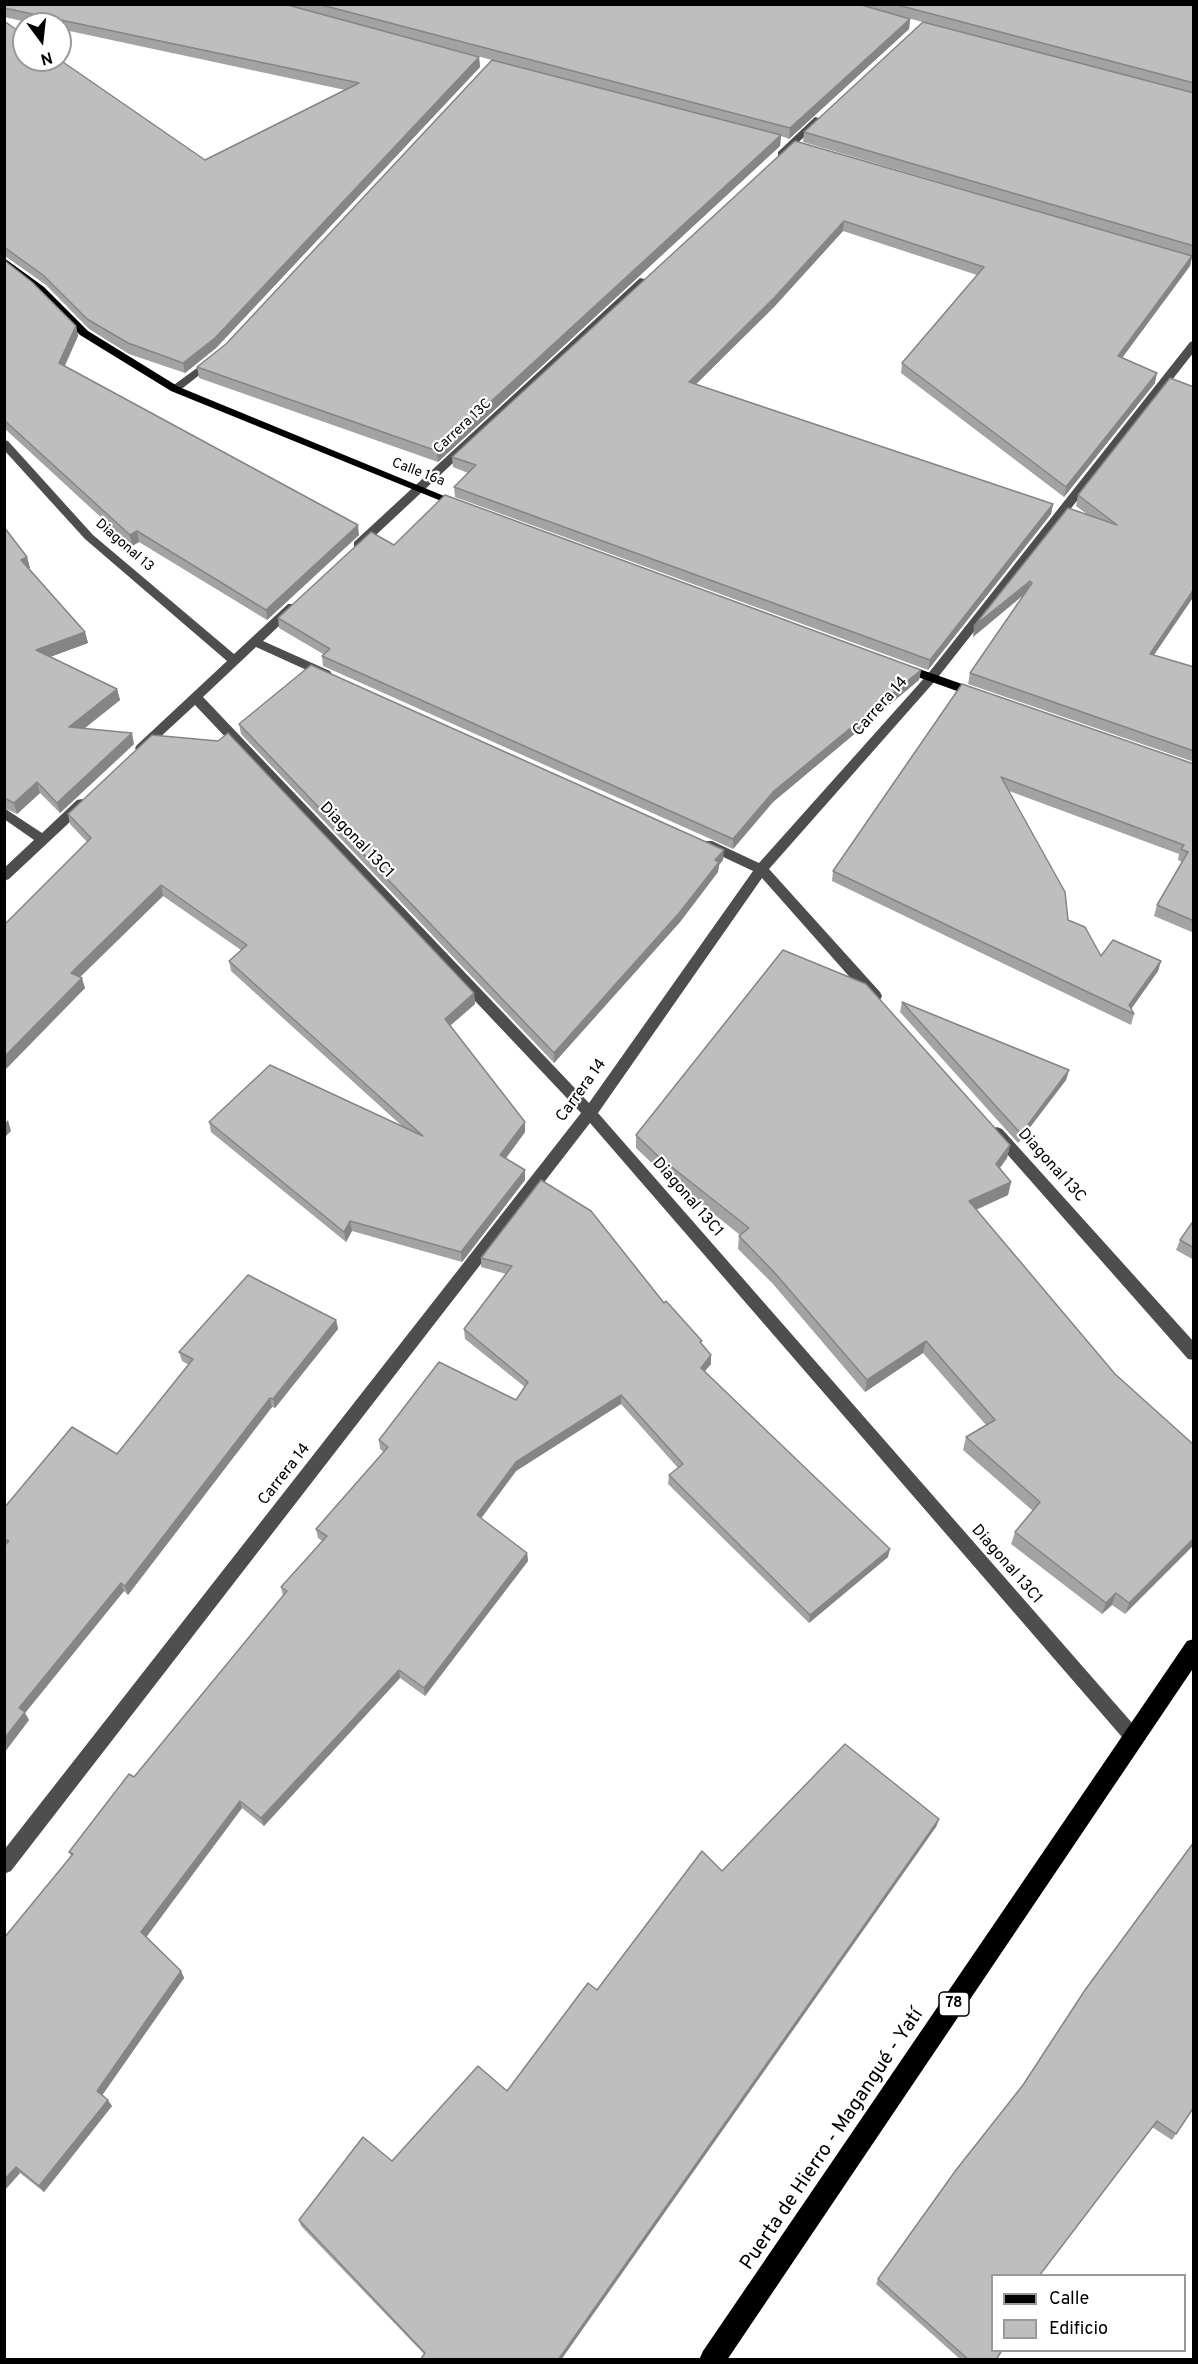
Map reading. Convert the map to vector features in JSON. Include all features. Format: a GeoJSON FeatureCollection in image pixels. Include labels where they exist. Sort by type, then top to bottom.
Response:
{"type":"FeatureCollection","features":[{"type":"Feature","properties":{"kind":"highway","name":"Puerta de Hierro - Magangué - Yatí"},"geometry":{"type":"LineString","coordinates":[[712,2360],[1194,1648]]}},
{"type":"Feature","properties":{"kind":"main road","name":"Calle 16a"},"geometry":{"type":"LineString","coordinates":[[4,261],[40,289],[84,333],[175,389],[473,510]]}},
{"type":"Feature","properties":{"kind":"main road"},"geometry":{"type":"LineString","coordinates":[[887,661],[986,697]]}},
{"type":"Feature","properties":{"kind":"street"},"geometry":{"type":"LineString","coordinates":[[775,160],[826,113]]}},
{"type":"Feature","properties":{"kind":"street","name":"Carrera 13C"},"geometry":{"type":"LineString","coordinates":[[349,554],[652,272]]}},
{"type":"Feature","properties":{"kind":"street","name":"Carrera 14"},"geometry":{"type":"LineString","coordinates":[[4,1865],[590,1113],[761,868],[931,678],[1194,344]]}},
{"type":"Feature","properties":{"kind":"street"},"geometry":{"type":"LineString","coordinates":[[175,389],[222,352]]}},
{"type":"Feature","properties":{"kind":"street","name":"Diagonal 13"},"geometry":{"type":"LineString","coordinates":[[4,443],[88,537],[235,661]]}},
{"type":"Feature","properties":{"kind":"street"},"geometry":{"type":"LineString","coordinates":[[136,753],[298,602]]}},
{"type":"Feature","properties":{"kind":"street"},"geometry":{"type":"LineString","coordinates":[[255,642],[338,680]]}},
{"type":"Feature","properties":{"kind":"street","name":"Diagonal 13C1"},"geometry":{"type":"LineString","coordinates":[[195,697],[590,1113],[1134,1738]]}},
{"type":"Feature","properties":{"kind":"street"},"geometry":{"type":"LineString","coordinates":[[4,876],[94,792]]}},
{"type":"Feature","properties":{"kind":"street"},"geometry":{"type":"LineString","coordinates":[[4,812],[43,840]]}},
{"type":"Feature","properties":{"kind":"street"},"geometry":{"type":"LineString","coordinates":[[696,839],[761,868],[887,1010]]}},
{"type":"Feature","properties":{"kind":"street","name":"Diagonal 13C"},"geometry":{"type":"LineString","coordinates":[[989,1125],[1194,1354]]}},
{"type":"Feature","properties":{"kind":"building"},"geometry":{"type":"Polygon","coordinates":[[[4,4],[284,4],[479,57],[215,338],[183,363],[128,343],[87,319],[43,275],[4,247],[4,21],[12,27],[12,72],[72,72],[72,68],[205,160],[359,83],[72,22],[72,12],[23,12],[4,8],[4,4]]]}},
{"type":"Feature","properties":{"kind":"building"},"geometry":{"type":"Polygon","coordinates":[[[318,4],[858,4],[910,19],[790,128],[318,4]]]}},
{"type":"Feature","properties":{"kind":"building"},"geometry":{"type":"Polygon","coordinates":[[[894,4],[1194,4],[1194,83],[894,4]]]}},
{"type":"Feature","properties":{"kind":"building"},"geometry":{"type":"Polygon","coordinates":[[[923,22],[1194,93],[1194,246],[804,132],[923,22]]]}},
{"type":"Feature","properties":{"kind":"building"},"geometry":{"type":"Polygon","coordinates":[[[492,60],[781,135],[437,451],[197,367],[226,344],[492,60]]]}},
{"type":"Feature","properties":{"kind":"building"},"geometry":{"type":"Polygon","coordinates":[[[795,141],[1192,256],[1118,356],[1157,373],[1066,487],[902,363],[984,267],[844,221],[775,297],[689,382],[1053,504],[930,660],[454,487],[476,465],[452,457],[795,141]]]}},
{"type":"Feature","properties":{"kind":"building"},"geometry":{"type":"Polygon","coordinates":[[[4,260],[32,282],[76,326],[59,363],[358,525],[266,610],[137,531],[130,535],[4,420],[4,260]]]}},
{"type":"Feature","properties":{"kind":"building"},"geometry":{"type":"Polygon","coordinates":[[[1170,378],[1194,387],[1194,589],[1150,654],[1194,667],[1194,751],[970,673],[1032,583],[1030,581],[974,626],[1068,508],[1117,525],[1078,495],[1170,378]]]}},
{"type":"Feature","properties":{"kind":"building"},"geometry":{"type":"Polygon","coordinates":[[[445,495],[921,670],[774,791],[733,839],[322,656],[330,649],[278,618],[371,532],[394,545],[445,495]]]}},
{"type":"Feature","properties":{"kind":"building"},"geometry":{"type":"Polygon","coordinates":[[[4,527],[27,557],[21,560],[85,632],[36,650],[117,689],[69,727],[132,733],[57,803],[37,782],[14,803],[4,798],[4,527]]]}},
{"type":"Feature","properties":{"kind":"building"},"geometry":{"type":"Polygon","coordinates":[[[311,665],[724,850],[715,860],[719,862],[680,912],[554,1053],[239,724],[311,665]]]}},
{"type":"Feature","properties":{"kind":"building"},"geometry":{"type":"Polygon","coordinates":[[[962,684],[1194,764],[1194,921],[1157,905],[1188,852],[1181,849],[1184,845],[1001,777],[1065,892],[1068,920],[1085,927],[1101,956],[1113,940],[1161,961],[1129,1005],[1134,1014],[833,871],[962,684]]]}},
{"type":"Feature","properties":{"kind":"building"},"geometry":{"type":"Polygon","coordinates":[[[228,733],[474,993],[445,1019],[525,1122],[500,1155],[525,1170],[461,1252],[350,1221],[344,1232],[209,1122],[270,1065],[423,1136],[229,961],[247,945],[161,885],[71,973],[82,978],[4,1057],[4,925],[91,838],[68,814],[152,735],[218,741],[228,733]]]}},
{"type":"Feature","properties":{"kind":"building"},"geometry":{"type":"Polygon","coordinates":[[[783,950],[866,984],[1010,1145],[996,1164],[1011,1182],[969,1201],[1115,1374],[1194,1445],[1194,1538],[1129,1603],[1116,1593],[1106,1603],[1015,1532],[1040,1502],[966,1437],[995,1420],[926,1341],[867,1380],[774,1272],[739,1236],[749,1228],[659,1157],[636,1135],[783,950]]]}},
{"type":"Feature","properties":{"kind":"building"},"geometry":{"type":"Polygon","coordinates":[[[902,1002],[1069,1070],[1021,1134],[902,1002]]]}},
{"type":"Feature","properties":{"kind":"building"},"geometry":{"type":"Polygon","coordinates":[[[541,1180],[591,1211],[664,1303],[666,1301],[702,1341],[700,1342],[711,1355],[701,1368],[890,1549],[810,1615],[669,1475],[683,1464],[621,1395],[516,1462],[477,1515],[527,1553],[424,1688],[399,1670],[261,1818],[240,1801],[141,1932],[181,1971],[97,2091],[108,2100],[39,2186],[16,2167],[4,2180],[4,1938],[73,1854],[69,1852],[129,1774],[134,1777],[287,1591],[281,1587],[327,1536],[316,1529],[388,1447],[379,1440],[439,1362],[516,1400],[528,1382],[464,1329],[512,1266],[481,1258],[541,1180]]]}},
{"type":"Feature","properties":{"kind":"building"},"geometry":{"type":"Polygon","coordinates":[[[1194,1220],[1194,1248],[1180,1240],[1194,1220]]]}},
{"type":"Feature","properties":{"kind":"building"},"geometry":{"type":"Polygon","coordinates":[[[248,1275],[336,1320],[273,1399],[270,1398],[125,1586],[121,1583],[19,1708],[25,1712],[4,1739],[4,1546],[9,1541],[4,1539],[4,1508],[72,1427],[117,1454],[193,1359],[179,1352],[248,1275]]]}},
{"type":"Feature","properties":{"kind":"building"},"geometry":{"type":"Polygon","coordinates":[[[845,1744],[939,1819],[558,2360],[420,2360],[425,2353],[299,2220],[363,2137],[392,2161],[478,2066],[507,2091],[588,1983],[597,1990],[702,1851],[722,1871],[845,1744]]]}},
{"type":"Feature","properties":{"kind":"building"},"geometry":{"type":"Polygon","coordinates":[[[1194,1842],[1194,2107],[1176,2134],[1157,2121],[1041,2274],[991,2274],[991,2352],[1001,2352],[996,2360],[969,2360],[878,2279],[956,2170],[1023,2085],[1085,1990],[1194,1842]]]}}]}
